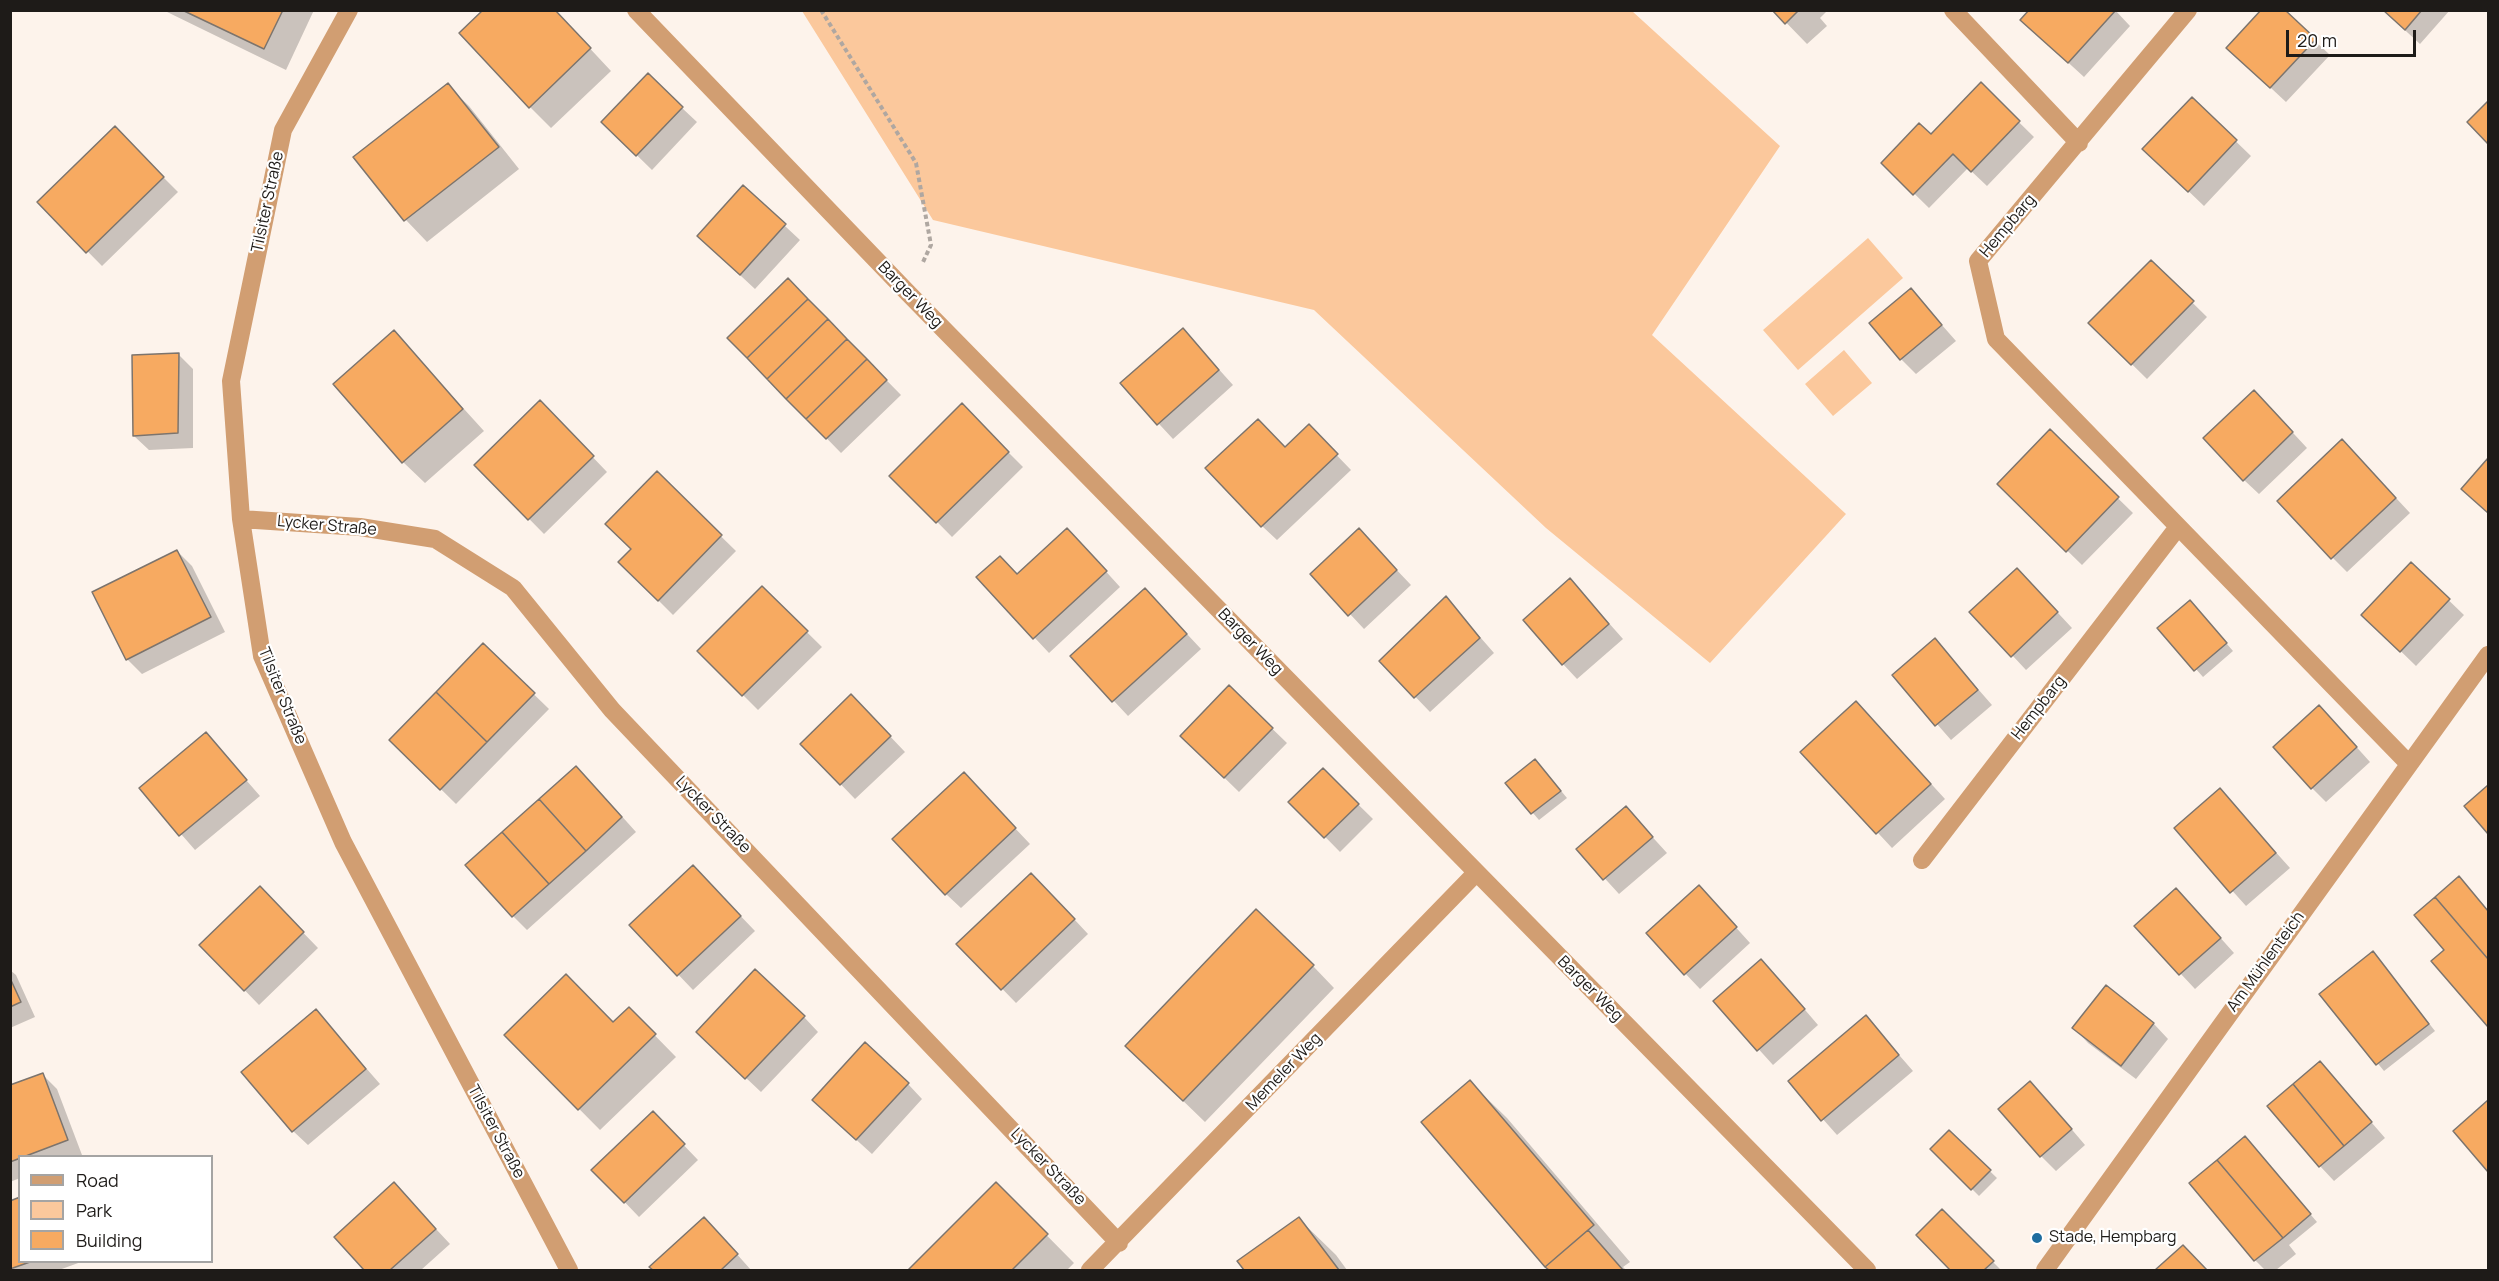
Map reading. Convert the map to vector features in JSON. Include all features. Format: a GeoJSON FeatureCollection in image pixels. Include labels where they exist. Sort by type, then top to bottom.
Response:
{"type":"FeatureCollection","features":[{"type":"Feature","properties":{"kind":"street","name":"Tilsiter Straße"},"geometry":{"type":"LineString","coordinates":[[350,10],[283,130],[231,381],[241,519],[262,656],[334,820],[569,1270]]}},
{"type":"Feature","properties":{"kind":"street","name":"Barger Weg"},"geometry":{"type":"LineString","coordinates":[[636,10],[908,293],[1867,1270]]}},
{"type":"Feature","properties":{"kind":"street"},"geometry":{"type":"LineString","coordinates":[[1953,10],[2079,143]]}},
{"type":"Feature","properties":{"kind":"street","name":"Hempbarg"},"geometry":{"type":"LineString","coordinates":[[2188,10],[1978,261],[1996,339],[2409,764]]}},
{"type":"Feature","properties":{"kind":"street","name":"Lycker Straße"},"geometry":{"type":"LineString","coordinates":[[241,519],[360,527],[435,539],[513,588],[612,710],[1119,1243]]}},
{"type":"Feature","properties":{"kind":"street","name":"Hempbarg"},"geometry":{"type":"LineString","coordinates":[[1922,860],[2178,527]]}},
{"type":"Feature","properties":{"kind":"street","name":"Am Mühlenteich"},"geometry":{"type":"LineString","coordinates":[[2045,1270],[2488,655]]}},
{"type":"Feature","properties":{"kind":"street","name":"Memeler Weg"},"geometry":{"type":"LineString","coordinates":[[1090,1270],[1119,1243],[1476,873]]}},
{"type":"Feature","properties":{"kind":"path"},"geometry":{"type":"LineString","coordinates":[[821,10],[916,163],[931,245],[908,293]]}},
{"type":"Feature","properties":{"kind":"green space"},"geometry":{"type":"Polygon","coordinates":[[[802,11],[1632,11],[1780,146],[1652,335],[1846,514],[1710,663],[1546,528],[1314,310],[933,220],[802,11]]]}},
{"type":"Feature","properties":{"kind":"green space"},"geometry":{"type":"Polygon","coordinates":[[[1868,238],[1903,278],[1798,370],[1763,330],[1868,238]]]}},
{"type":"Feature","properties":{"kind":"green space"},"geometry":{"type":"Polygon","coordinates":[[[1844,350],[1872,383],[1833,416],[1805,384],[1844,350]]]}},
{"type":"Feature","properties":{"kind":"building"},"geometry":{"type":"Polygon","coordinates":[[[182,10],[283,10],[264,49],[182,10]]]}},
{"type":"Feature","properties":{"kind":"building"},"geometry":{"type":"Polygon","coordinates":[[[483,10],[555,10],[591,48],[529,108],[459,33],[483,10]]]}},
{"type":"Feature","properties":{"kind":"building"},"geometry":{"type":"Polygon","coordinates":[[[1772,10],[1799,10],[1785,24],[1772,10]]]}},
{"type":"Feature","properties":{"kind":"building"},"geometry":{"type":"Polygon","coordinates":[[[2029,10],[2116,10],[2068,63],[2020,20],[2029,10]]]}},
{"type":"Feature","properties":{"kind":"building"},"geometry":{"type":"Polygon","coordinates":[[[2261,10],[2285,10],[2316,39],[2270,88],[2226,48],[2261,10]]]}},
{"type":"Feature","properties":{"kind":"building"},"geometry":{"type":"Polygon","coordinates":[[[2383,10],[2422,10],[2405,30],[2383,10]]]}},
{"type":"Feature","properties":{"kind":"building"},"geometry":{"type":"Polygon","coordinates":[[[648,73],[683,107],[636,156],[601,122],[648,73]]]}},
{"type":"Feature","properties":{"kind":"building"},"geometry":{"type":"Polygon","coordinates":[[[1981,82],[2020,121],[1971,172],[1953,154],[1913,195],[1881,163],[1919,123],[1931,134],[1981,82]]]}},
{"type":"Feature","properties":{"kind":"building"},"geometry":{"type":"Polygon","coordinates":[[[448,83],[499,147],[404,221],[353,157],[448,83]]]}},
{"type":"Feature","properties":{"kind":"building"},"geometry":{"type":"Polygon","coordinates":[[[2192,97],[2237,140],[2188,192],[2142,149],[2192,97]]]}},
{"type":"Feature","properties":{"kind":"building"},"geometry":{"type":"Polygon","coordinates":[[[2488,101],[2488,144],[2467,122],[2488,101]]]}},
{"type":"Feature","properties":{"kind":"building"},"geometry":{"type":"Polygon","coordinates":[[[115,126],[164,177],[86,253],[37,202],[115,126]]]}},
{"type":"Feature","properties":{"kind":"building"},"geometry":{"type":"Polygon","coordinates":[[[743,185],[786,224],[740,275],[697,236],[743,185]]]}},
{"type":"Feature","properties":{"kind":"building"},"geometry":{"type":"Polygon","coordinates":[[[2151,260],[2194,301],[2131,365],[2088,323],[2151,260]]]}},
{"type":"Feature","properties":{"kind":"building"},"geometry":{"type":"Polygon","coordinates":[[[788,278],[808,299],[747,358],[727,338],[788,278]]]}},
{"type":"Feature","properties":{"kind":"building"},"geometry":{"type":"Polygon","coordinates":[[[1911,288],[1942,325],[1900,360],[1869,323],[1911,288]]]}},
{"type":"Feature","properties":{"kind":"building"},"geometry":{"type":"Polygon","coordinates":[[[808,299],[828,319],[767,379],[747,358],[808,299]]]}},
{"type":"Feature","properties":{"kind":"building"},"geometry":{"type":"Polygon","coordinates":[[[828,319],[847,339],[786,399],[767,379],[828,319]]]}},
{"type":"Feature","properties":{"kind":"building"},"geometry":{"type":"Polygon","coordinates":[[[1183,328],[1219,370],[1157,425],[1120,383],[1183,328]]]}},
{"type":"Feature","properties":{"kind":"building"},"geometry":{"type":"Polygon","coordinates":[[[394,330],[463,409],[402,463],[333,384],[394,330]]]}},
{"type":"Feature","properties":{"kind":"building"},"geometry":{"type":"Polygon","coordinates":[[[847,339],[867,359],[806,419],[786,399],[847,339]]]}},
{"type":"Feature","properties":{"kind":"building"},"geometry":{"type":"Polygon","coordinates":[[[179,353],[178,433],[133,436],[132,355],[179,353]]]}},
{"type":"Feature","properties":{"kind":"building"},"geometry":{"type":"Polygon","coordinates":[[[867,359],[887,380],[826,439],[806,419],[867,359]]]}},
{"type":"Feature","properties":{"kind":"building"},"geometry":{"type":"Polygon","coordinates":[[[2254,390],[2293,432],[2243,481],[2203,438],[2254,390]]]}},
{"type":"Feature","properties":{"kind":"building"},"geometry":{"type":"Polygon","coordinates":[[[540,400],[594,456],[528,520],[474,465],[540,400]]]}},
{"type":"Feature","properties":{"kind":"building"},"geometry":{"type":"Polygon","coordinates":[[[962,403],[1009,452],[936,523],[889,476],[962,403]]]}},
{"type":"Feature","properties":{"kind":"building"},"geometry":{"type":"Polygon","coordinates":[[[1258,419],[1285,447],[1309,424],[1338,454],[1261,527],[1205,468],[1258,419]]]}},
{"type":"Feature","properties":{"kind":"building"},"geometry":{"type":"Polygon","coordinates":[[[2050,429],[2119,497],[2066,552],[1997,484],[2050,429]]]}},
{"type":"Feature","properties":{"kind":"building"},"geometry":{"type":"Polygon","coordinates":[[[2342,439],[2396,498],[2331,559],[2277,501],[2342,439]]]}},
{"type":"Feature","properties":{"kind":"building"},"geometry":{"type":"Polygon","coordinates":[[[2488,458],[2488,513],[2461,489],[2488,458]]]}},
{"type":"Feature","properties":{"kind":"building"},"geometry":{"type":"Polygon","coordinates":[[[657,471],[722,535],[658,601],[618,562],[631,549],[605,524],[657,471]]]}},
{"type":"Feature","properties":{"kind":"building"},"geometry":{"type":"Polygon","coordinates":[[[1067,528],[1107,571],[1033,639],[976,577],[1000,556],[1017,574],[1067,528]]]}},
{"type":"Feature","properties":{"kind":"building"},"geometry":{"type":"Polygon","coordinates":[[[1359,528],[1397,570],[1348,616],[1310,574],[1359,528]]]}},
{"type":"Feature","properties":{"kind":"building"},"geometry":{"type":"Polygon","coordinates":[[[177,550],[211,617],[126,660],[92,592],[177,550]]]}},
{"type":"Feature","properties":{"kind":"building"},"geometry":{"type":"Polygon","coordinates":[[[2411,562],[2450,599],[2400,652],[2361,615],[2411,562]]]}},
{"type":"Feature","properties":{"kind":"building"},"geometry":{"type":"Polygon","coordinates":[[[2017,568],[2058,612],[2011,657],[1969,612],[2017,568]]]}},
{"type":"Feature","properties":{"kind":"building"},"geometry":{"type":"Polygon","coordinates":[[[1570,578],[1609,624],[1562,665],[1523,620],[1570,578]]]}},
{"type":"Feature","properties":{"kind":"building"},"geometry":{"type":"Polygon","coordinates":[[[762,586],[808,631],[742,696],[697,651],[762,586]]]}},
{"type":"Feature","properties":{"kind":"building"},"geometry":{"type":"Polygon","coordinates":[[[1145,588],[1187,634],[1112,702],[1070,656],[1145,588]]]}},
{"type":"Feature","properties":{"kind":"building"},"geometry":{"type":"Polygon","coordinates":[[[1446,596],[1480,638],[1414,698],[1379,661],[1446,596]]]}},
{"type":"Feature","properties":{"kind":"building"},"geometry":{"type":"Polygon","coordinates":[[[2190,600],[2227,643],[2194,671],[2157,628],[2190,600]]]}},
{"type":"Feature","properties":{"kind":"building"},"geometry":{"type":"Polygon","coordinates":[[[1935,638],[1978,690],[1935,726],[1892,675],[1935,638]]]}},
{"type":"Feature","properties":{"kind":"building"},"geometry":{"type":"Polygon","coordinates":[[[483,643],[535,693],[487,742],[436,692],[483,643]]]}},
{"type":"Feature","properties":{"kind":"building"},"geometry":{"type":"Polygon","coordinates":[[[1229,685],[1273,728],[1224,778],[1180,736],[1229,685]]]}},
{"type":"Feature","properties":{"kind":"building"},"geometry":{"type":"Polygon","coordinates":[[[436,692],[487,742],[440,790],[389,740],[436,692]]]}},
{"type":"Feature","properties":{"kind":"building"},"geometry":{"type":"Polygon","coordinates":[[[851,694],[891,736],[840,785],[800,744],[851,694]]]}},
{"type":"Feature","properties":{"kind":"building"},"geometry":{"type":"Polygon","coordinates":[[[1856,701],[1931,784],[1876,834],[1800,752],[1856,701]]]}},
{"type":"Feature","properties":{"kind":"building"},"geometry":{"type":"Polygon","coordinates":[[[2319,705],[2357,747],[2311,789],[2273,747],[2319,705]]]}},
{"type":"Feature","properties":{"kind":"building"},"geometry":{"type":"Polygon","coordinates":[[[206,732],[247,780],[179,836],[139,788],[206,732]]]}},
{"type":"Feature","properties":{"kind":"building"},"geometry":{"type":"Polygon","coordinates":[[[1535,759],[1561,791],[1531,814],[1505,783],[1535,759]]]}},
{"type":"Feature","properties":{"kind":"building"},"geometry":{"type":"Polygon","coordinates":[[[576,766],[622,817],[586,851],[539,799],[576,766]]]}},
{"type":"Feature","properties":{"kind":"building"},"geometry":{"type":"Polygon","coordinates":[[[1323,768],[1359,804],[1324,838],[1288,802],[1323,768]]]}},
{"type":"Feature","properties":{"kind":"building"},"geometry":{"type":"Polygon","coordinates":[[[964,772],[1016,828],[945,895],[892,839],[964,772]]]}},
{"type":"Feature","properties":{"kind":"building"},"geometry":{"type":"Polygon","coordinates":[[[2488,785],[2488,834],[2464,806],[2488,785]]]}},
{"type":"Feature","properties":{"kind":"building"},"geometry":{"type":"Polygon","coordinates":[[[2220,788],[2276,853],[2230,893],[2174,828],[2220,788]]]}},
{"type":"Feature","properties":{"kind":"building"},"geometry":{"type":"Polygon","coordinates":[[[539,799],[586,851],[549,884],[502,832],[539,799]]]}},
{"type":"Feature","properties":{"kind":"building"},"geometry":{"type":"Polygon","coordinates":[[[1626,806],[1653,837],[1603,880],[1576,849],[1626,806]]]}},
{"type":"Feature","properties":{"kind":"building"},"geometry":{"type":"Polygon","coordinates":[[[502,832],[549,884],[512,917],[465,865],[502,832]]]}},
{"type":"Feature","properties":{"kind":"building"},"geometry":{"type":"Polygon","coordinates":[[[693,865],[741,916],[677,976],[629,925],[693,865]]]}},
{"type":"Feature","properties":{"kind":"building"},"geometry":{"type":"Polygon","coordinates":[[[1031,873],[1075,919],[1001,990],[956,944],[1031,873]]]}},
{"type":"Feature","properties":{"kind":"building"},"geometry":{"type":"Polygon","coordinates":[[[2459,876],[2488,911],[2488,959],[2435,897],[2459,876]]]}},
{"type":"Feature","properties":{"kind":"building"},"geometry":{"type":"Polygon","coordinates":[[[1699,885],[1737,927],[1684,975],[1646,933],[1699,885]]]}},
{"type":"Feature","properties":{"kind":"building"},"geometry":{"type":"Polygon","coordinates":[[[260,886],[304,932],[244,991],[199,945],[260,886]]]}},
{"type":"Feature","properties":{"kind":"building"},"geometry":{"type":"Polygon","coordinates":[[[2176,888],[2221,938],[2179,975],[2134,926],[2176,888]]]}},
{"type":"Feature","properties":{"kind":"building"},"geometry":{"type":"Polygon","coordinates":[[[2435,897],[2488,959],[2488,1027],[2431,961],[2444,950],[2414,915],[2435,897]]]}},
{"type":"Feature","properties":{"kind":"building"},"geometry":{"type":"Polygon","coordinates":[[[1256,909],[1314,965],[1183,1101],[1125,1046],[1256,909]]]}},
{"type":"Feature","properties":{"kind":"building"},"geometry":{"type":"Polygon","coordinates":[[[2373,951],[2429,1024],[2376,1065],[2319,994],[2373,951]]]}},
{"type":"Feature","properties":{"kind":"building"},"geometry":{"type":"Polygon","coordinates":[[[1761,959],[1805,1009],[1757,1051],[1713,1001],[1761,959]]]}},
{"type":"Feature","properties":{"kind":"building"},"geometry":{"type":"Polygon","coordinates":[[[755,969],[805,1016],[745,1079],[696,1032],[755,969]]]}},
{"type":"Feature","properties":{"kind":"building"},"geometry":{"type":"Polygon","coordinates":[[[566,974],[613,1022],[629,1007],[656,1034],[578,1110],[504,1035],[566,974]]]}},
{"type":"Feature","properties":{"kind":"building"},"geometry":{"type":"Polygon","coordinates":[[[10,978],[21,1002],[10,1007],[10,978]]]}},
{"type":"Feature","properties":{"kind":"building"},"geometry":{"type":"Polygon","coordinates":[[[2106,985],[2154,1023],[2121,1066],[2072,1028],[2106,985]]]}},
{"type":"Feature","properties":{"kind":"building"},"geometry":{"type":"Polygon","coordinates":[[[316,1009],[366,1069],[292,1132],[241,1072],[316,1009]]]}},
{"type":"Feature","properties":{"kind":"building"},"geometry":{"type":"Polygon","coordinates":[[[1866,1015],[1899,1055],[1821,1121],[1788,1081],[1866,1015]]]}},
{"type":"Feature","properties":{"kind":"building"},"geometry":{"type":"Polygon","coordinates":[[[865,1042],[909,1083],[856,1140],[812,1100],[865,1042]]]}},
{"type":"Feature","properties":{"kind":"building"},"geometry":{"type":"Polygon","coordinates":[[[2320,1061],[2372,1122],[2344,1146],[2293,1084],[2320,1061]]]}},
{"type":"Feature","properties":{"kind":"building"},"geometry":{"type":"Polygon","coordinates":[[[43,1073],[68,1140],[28,1155],[18,1155],[18,1159],[10,1162],[10,1085],[43,1073]]]}},
{"type":"Feature","properties":{"kind":"building"},"geometry":{"type":"Polygon","coordinates":[[[1470,1080],[1594,1225],[1545,1267],[1421,1122],[1470,1080]]]}},
{"type":"Feature","properties":{"kind":"building"},"geometry":{"type":"Polygon","coordinates":[[[2030,1081],[2072,1129],[2040,1157],[1998,1109],[2030,1081]]]}},
{"type":"Feature","properties":{"kind":"building"},"geometry":{"type":"Polygon","coordinates":[[[2293,1084],[2344,1146],[2319,1167],[2267,1106],[2293,1084]]]}},
{"type":"Feature","properties":{"kind":"building"},"geometry":{"type":"Polygon","coordinates":[[[2488,1100],[2488,1172],[2453,1131],[2488,1100]]]}},
{"type":"Feature","properties":{"kind":"building"},"geometry":{"type":"Polygon","coordinates":[[[653,1111],[685,1144],[624,1203],[591,1170],[653,1111]]]}},
{"type":"Feature","properties":{"kind":"building"},"geometry":{"type":"Polygon","coordinates":[[[1949,1130],[1991,1170],[1971,1190],[1930,1149],[1949,1130]]]}},
{"type":"Feature","properties":{"kind":"building"},"geometry":{"type":"Polygon","coordinates":[[[2245,1136],[2311,1214],[2283,1238],[2217,1160],[2245,1136]]]}},
{"type":"Feature","properties":{"kind":"building"},"geometry":{"type":"Polygon","coordinates":[[[2217,1160],[2283,1238],[2254,1261],[2189,1183],[2217,1160]]]}},
{"type":"Feature","properties":{"kind":"building"},"geometry":{"type":"Polygon","coordinates":[[[394,1182],[436,1229],[390,1270],[364,1270],[334,1237],[394,1182]]]}},
{"type":"Feature","properties":{"kind":"building"},"geometry":{"type":"Polygon","coordinates":[[[996,1182],[1048,1234],[1012,1270],[908,1270],[996,1182]]]}},
{"type":"Feature","properties":{"kind":"building"},"geometry":{"type":"Polygon","coordinates":[[[18,1198],[18,1263],[27,1263],[10,1269],[10,1201],[18,1198]]]}},
{"type":"Feature","properties":{"kind":"building"},"geometry":{"type":"Polygon","coordinates":[[[1942,1209],[1994,1261],[1984,1270],[1950,1270],[1916,1235],[1942,1209]]]}},
{"type":"Feature","properties":{"kind":"building"},"geometry":{"type":"Polygon","coordinates":[[[704,1217],[738,1254],[721,1270],[653,1270],[649,1267],[704,1217]]]}},
{"type":"Feature","properties":{"kind":"building"},"geometry":{"type":"Polygon","coordinates":[[[1299,1217],[1339,1270],[1244,1270],[1237,1261],[1299,1217]]]}},
{"type":"Feature","properties":{"kind":"building"},"geometry":{"type":"Polygon","coordinates":[[[1588,1230],[1623,1270],[1549,1270],[1545,1267],[1588,1230]]]}},
{"type":"Feature","properties":{"kind":"building"},"geometry":{"type":"Polygon","coordinates":[[[2183,1245],[2207,1270],[2155,1270],[2183,1245]]]}},
{"type":"Feature","properties":{"kind":"place","name":"Stade, Hempbarg"},"geometry":{"type":"Point","coordinates":[2037,1238]}}]}
